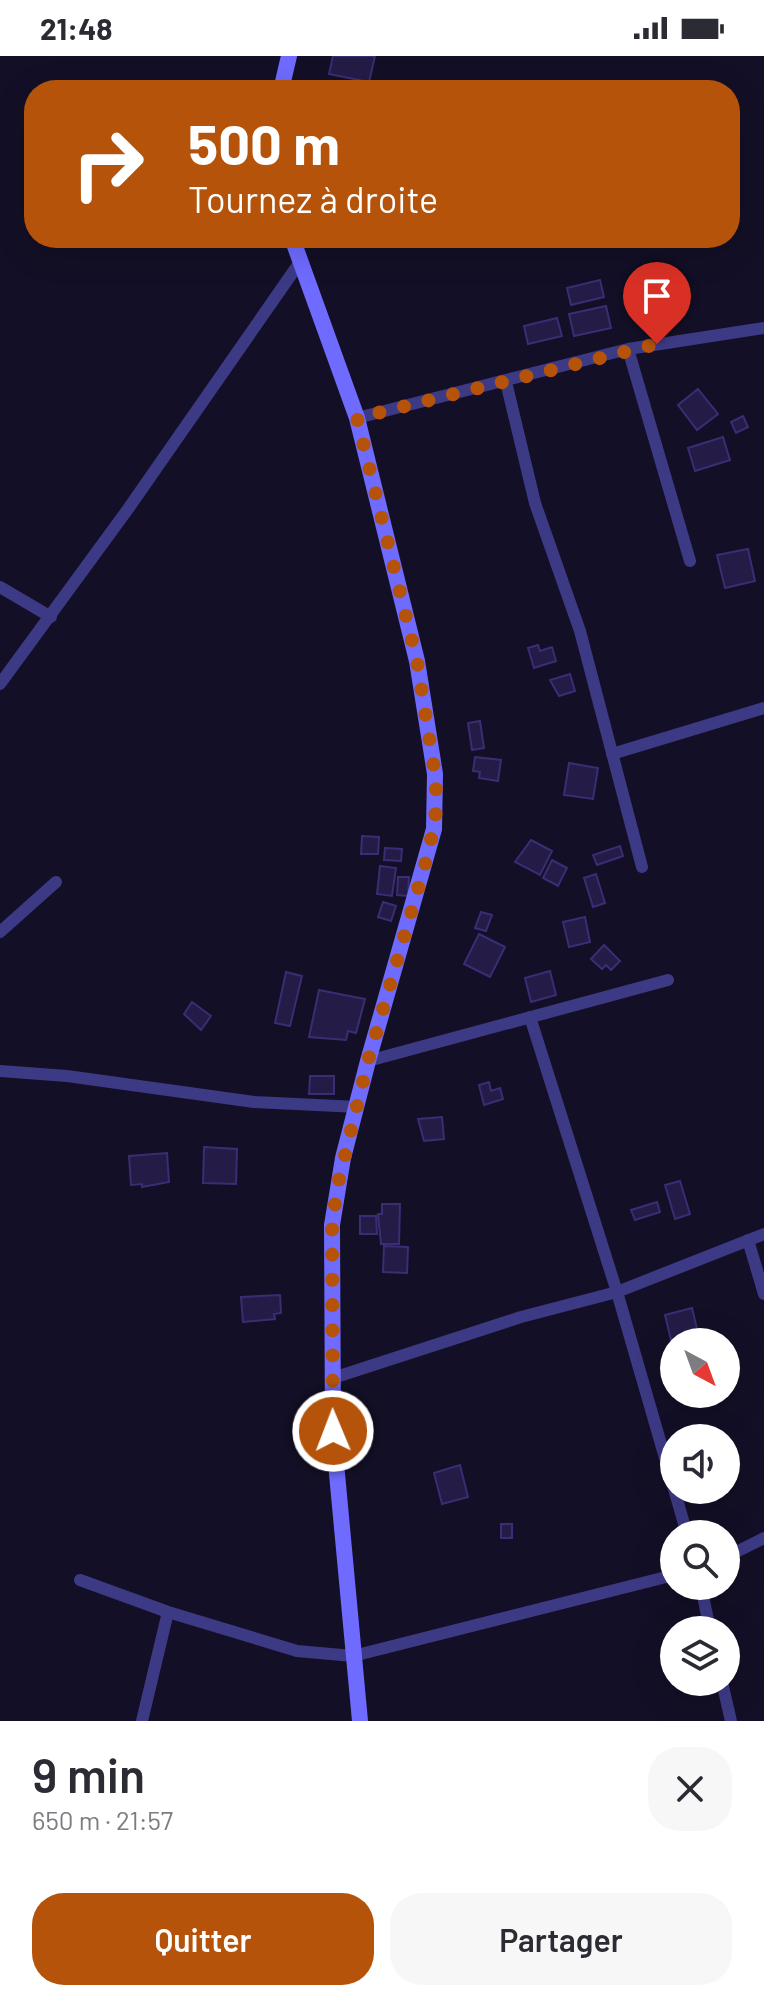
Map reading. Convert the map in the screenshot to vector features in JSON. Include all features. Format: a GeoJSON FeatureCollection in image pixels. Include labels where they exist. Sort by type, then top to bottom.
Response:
{"type":"FeatureCollection","features":[{"type":"Feature","properties":{"kind":"main road"},"geometry":{"type":"LineString","coordinates":[[283,80],[289,56]]}},
{"type":"Feature","properties":{"kind":"main road"},"geometry":{"type":"LineString","coordinates":[[295,248],[357,418],[417,661],[437,806],[429,851],[343,1158],[332,1225],[333,1431],[360,1721]]}},
{"type":"Feature","properties":{"kind":"street"},"geometry":{"type":"LineString","coordinates":[[0,684],[51,617],[300,262]]}},
{"type":"Feature","properties":{"kind":"street"},"geometry":{"type":"LineString","coordinates":[[357,418],[628,349],[764,328]]}},
{"type":"Feature","properties":{"kind":"street"},"geometry":{"type":"LineString","coordinates":[[628,349],[690,561]]}},
{"type":"Feature","properties":{"kind":"street"},"geometry":{"type":"LineString","coordinates":[[506,382],[535,503],[568,589],[642,867]]}},
{"type":"Feature","properties":{"kind":"street"},"geometry":{"type":"LineString","coordinates":[[0,587],[51,617]]}},
{"type":"Feature","properties":{"kind":"street"},"geometry":{"type":"LineString","coordinates":[[612,754],[764,708]]}},
{"type":"Feature","properties":{"kind":"street"},"geometry":{"type":"LineString","coordinates":[[0,932],[56,882]]}},
{"type":"Feature","properties":{"kind":"street"},"geometry":{"type":"LineString","coordinates":[[368,1061],[668,980]]}},
{"type":"Feature","properties":{"kind":"street"},"geometry":{"type":"LineString","coordinates":[[530,1017],[617,1292],[683,1520]]}},
{"type":"Feature","properties":{"kind":"street"},"geometry":{"type":"LineString","coordinates":[[0,1071],[67,1076],[254,1102],[358,1107]]}},
{"type":"Feature","properties":{"kind":"street"},"geometry":{"type":"LineString","coordinates":[[333,1378],[521,1317],[617,1292],[764,1234]]}},
{"type":"Feature","properties":{"kind":"street"},"geometry":{"type":"LineString","coordinates":[[748,1240],[764,1294]]}},
{"type":"Feature","properties":{"kind":"street"},"geometry":{"type":"LineString","coordinates":[[740,1550],[764,1538]]}},
{"type":"Feature","properties":{"kind":"street"},"geometry":{"type":"LineString","coordinates":[[80,1580],[168,1612],[297,1651],[353,1656],[660,1579]]}},
{"type":"Feature","properties":{"kind":"street"},"geometry":{"type":"LineString","coordinates":[[142,1721],[168,1612]]}},
{"type":"Feature","properties":{"kind":"street"},"geometry":{"type":"LineString","coordinates":[[725,1696],[731,1721]]}},
{"type":"Feature","properties":{"kind":"building"},"geometry":{"type":"Polygon","coordinates":[[[333,56],[375,56],[369,80],[329,74],[333,56]]]}},
{"type":"Feature","properties":{"kind":"building"},"geometry":{"type":"Polygon","coordinates":[[[681,274],[685,294],[646,303],[642,283],[681,274]]]}},
{"type":"Feature","properties":{"kind":"building"},"geometry":{"type":"Polygon","coordinates":[[[600,280],[604,297],[571,305],[567,288],[600,280]]]}},
{"type":"Feature","properties":{"kind":"building"},"geometry":{"type":"Polygon","coordinates":[[[606,306],[611,328],[574,336],[569,314],[606,306]]]}},
{"type":"Feature","properties":{"kind":"building"},"geometry":{"type":"Polygon","coordinates":[[[557,318],[562,336],[528,344],[524,326],[557,318]]]}},
{"type":"Feature","properties":{"kind":"building"},"geometry":{"type":"Polygon","coordinates":[[[698,389],[718,414],[697,430],[678,405],[698,389]]]}},
{"type":"Feature","properties":{"kind":"building"},"geometry":{"type":"Polygon","coordinates":[[[743,416],[748,427],[736,433],[731,422],[743,416]]]}},
{"type":"Feature","properties":{"kind":"building"},"geometry":{"type":"Polygon","coordinates":[[[723,437],[730,460],[695,471],[688,448],[723,437]]]}},
{"type":"Feature","properties":{"kind":"building"},"geometry":{"type":"Polygon","coordinates":[[[748,549],[755,581],[725,588],[717,555],[748,549]]]}},
{"type":"Feature","properties":{"kind":"building"},"geometry":{"type":"Polygon","coordinates":[[[538,645],[540,651],[552,647],[556,661],[534,668],[528,648],[538,645]]]}},
{"type":"Feature","properties":{"kind":"building"},"geometry":{"type":"Polygon","coordinates":[[[570,674],[575,691],[559,696],[550,680],[570,674]]]}},
{"type":"Feature","properties":{"kind":"building"},"geometry":{"type":"Polygon","coordinates":[[[480,721],[484,748],[472,750],[468,723],[480,721]]]}},
{"type":"Feature","properties":{"kind":"building"},"geometry":{"type":"Polygon","coordinates":[[[475,757],[501,760],[498,781],[479,778],[480,772],[473,771],[475,757]]]}},
{"type":"Feature","properties":{"kind":"building"},"geometry":{"type":"Polygon","coordinates":[[[569,763],[598,768],[593,799],[564,795],[569,763]]]}},
{"type":"Feature","properties":{"kind":"building"},"geometry":{"type":"Polygon","coordinates":[[[362,836],[379,837],[378,854],[361,854],[362,836]]]}},
{"type":"Feature","properties":{"kind":"building"},"geometry":{"type":"Polygon","coordinates":[[[531,840],[552,851],[540,875],[515,862],[531,840]]]}},
{"type":"Feature","properties":{"kind":"building"},"geometry":{"type":"Polygon","coordinates":[[[620,846],[623,856],[597,865],[593,855],[620,846]]]}},
{"type":"Feature","properties":{"kind":"building"},"geometry":{"type":"Polygon","coordinates":[[[385,848],[402,849],[401,861],[384,860],[385,848]]]}},
{"type":"Feature","properties":{"kind":"building"},"geometry":{"type":"Polygon","coordinates":[[[552,860],[567,868],[558,886],[543,878],[552,860]]]}},
{"type":"Feature","properties":{"kind":"building"},"geometry":{"type":"Polygon","coordinates":[[[380,866],[396,868],[392,896],[377,894],[380,866]]]}},
{"type":"Feature","properties":{"kind":"building"},"geometry":{"type":"Polygon","coordinates":[[[596,874],[605,903],[593,907],[584,878],[596,874]]]}},
{"type":"Feature","properties":{"kind":"building"},"geometry":{"type":"Polygon","coordinates":[[[398,877],[409,877],[408,896],[397,895],[398,877]]]}},
{"type":"Feature","properties":{"kind":"building"},"geometry":{"type":"Polygon","coordinates":[[[383,902],[396,906],[391,921],[378,917],[383,902]]]}},
{"type":"Feature","properties":{"kind":"building"},"geometry":{"type":"Polygon","coordinates":[[[481,912],[492,915],[486,931],[475,928],[481,912]]]}},
{"type":"Feature","properties":{"kind":"building"},"geometry":{"type":"Polygon","coordinates":[[[585,917],[590,942],[569,947],[563,922],[585,917]]]}},
{"type":"Feature","properties":{"kind":"building"},"geometry":{"type":"Polygon","coordinates":[[[479,934],[505,947],[490,977],[464,964],[479,934]]]}},
{"type":"Feature","properties":{"kind":"building"},"geometry":{"type":"Polygon","coordinates":[[[604,945],[620,961],[611,970],[606,965],[602,969],[591,959],[604,945]]]}},
{"type":"Feature","properties":{"kind":"building"},"geometry":{"type":"Polygon","coordinates":[[[550,971],[556,995],[531,1002],[525,978],[550,971]]]}},
{"type":"Feature","properties":{"kind":"building"},"geometry":{"type":"Polygon","coordinates":[[[286,972],[302,976],[290,1026],[275,1023],[286,972]]]}},
{"type":"Feature","properties":{"kind":"building"},"geometry":{"type":"Polygon","coordinates":[[[319,990],[365,999],[356,1033],[348,1031],[346,1040],[309,1037],[319,990]]]}},
{"type":"Feature","properties":{"kind":"building"},"geometry":{"type":"Polygon","coordinates":[[[192,1002],[211,1016],[201,1030],[184,1014],[192,1002]]]}},
{"type":"Feature","properties":{"kind":"building"},"geometry":{"type":"Polygon","coordinates":[[[310,1076],[334,1076],[334,1094],[309,1094],[310,1076]]]}},
{"type":"Feature","properties":{"kind":"building"},"geometry":{"type":"Polygon","coordinates":[[[489,1082],[491,1091],[500,1088],[503,1099],[484,1105],[479,1085],[489,1082]]]}},
{"type":"Feature","properties":{"kind":"building"},"geometry":{"type":"Polygon","coordinates":[[[442,1117],[444,1139],[424,1141],[418,1119],[442,1117]]]}},
{"type":"Feature","properties":{"kind":"building"},"geometry":{"type":"Polygon","coordinates":[[[204,1147],[237,1149],[236,1184],[203,1183],[204,1147]]]}},
{"type":"Feature","properties":{"kind":"building"},"geometry":{"type":"Polygon","coordinates":[[[167,1153],[169,1182],[142,1187],[142,1184],[131,1185],[129,1156],[167,1153]]]}},
{"type":"Feature","properties":{"kind":"building"},"geometry":{"type":"Polygon","coordinates":[[[680,1181],[690,1214],[675,1219],[665,1185],[680,1181]]]}},
{"type":"Feature","properties":{"kind":"building"},"geometry":{"type":"Polygon","coordinates":[[[657,1202],[660,1212],[635,1220],[631,1210],[657,1202]]]}},
{"type":"Feature","properties":{"kind":"building"},"geometry":{"type":"Polygon","coordinates":[[[382,1204],[400,1204],[399,1244],[381,1244],[378,1214],[382,1214],[382,1204]]]}},
{"type":"Feature","properties":{"kind":"building"},"geometry":{"type":"Polygon","coordinates":[[[360,1216],[376,1216],[377,1234],[360,1234],[360,1216]]]}},
{"type":"Feature","properties":{"kind":"building"},"geometry":{"type":"Polygon","coordinates":[[[384,1246],[408,1247],[407,1273],[383,1272],[384,1246]]]}},
{"type":"Feature","properties":{"kind":"building"},"geometry":{"type":"Polygon","coordinates":[[[280,1295],[281,1313],[274,1314],[275,1319],[243,1322],[241,1297],[280,1295]]]}},
{"type":"Feature","properties":{"kind":"building"},"geometry":{"type":"Polygon","coordinates":[[[692,1308],[697,1328],[668,1328],[665,1315],[692,1308]]]}},
{"type":"Feature","properties":{"kind":"building"},"geometry":{"type":"Polygon","coordinates":[[[460,1465],[468,1497],[442,1504],[434,1473],[460,1465]]]}},
{"type":"Feature","properties":{"kind":"building"},"geometry":{"type":"Polygon","coordinates":[[[501,1524],[512,1524],[512,1538],[501,1538],[501,1524]]]}},
{"type":"Feature","properties":{"kind":"route"},"geometry":{"type":"LineString","coordinates":[[333,1431],[332,1225],[338,1184],[368,1061],[429,851],[437,806],[417,661],[357,418],[657,344]]}}]}
